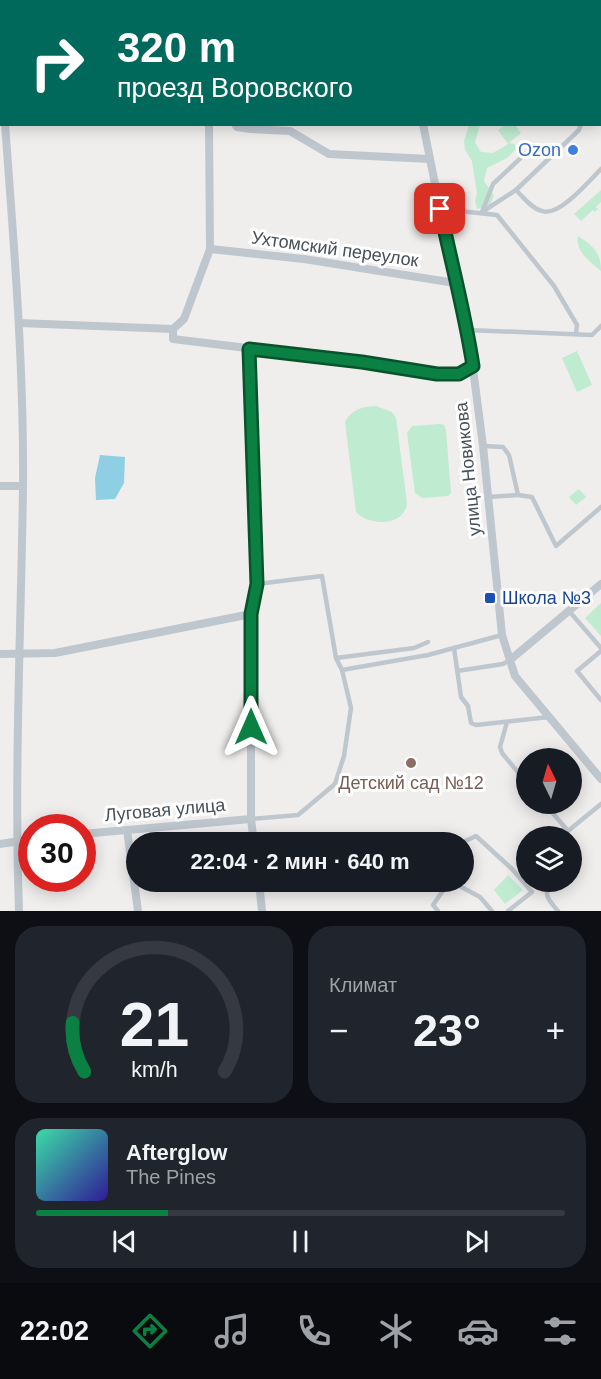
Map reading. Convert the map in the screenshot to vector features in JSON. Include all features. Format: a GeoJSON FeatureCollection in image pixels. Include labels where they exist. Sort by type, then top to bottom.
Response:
{"type":"FeatureCollection","features":[{"type":"Feature","properties":{"kind":"street"},"geometry":{"type":"LineString","coordinates":[[5,126],[19,323],[23,486],[17,841],[19,911]]}},
{"type":"Feature","properties":{"kind":"street"},"geometry":{"type":"LineString","coordinates":[[19,323],[173,329],[184,319],[210,249],[208,126]]}},
{"type":"Feature","properties":{"kind":"street"},"geometry":{"type":"LineString","coordinates":[[236,126],[290,131],[329,154],[430,159]]}},
{"type":"Feature","properties":{"kind":"street","name":"улица Новикова"},"geometry":{"type":"LineString","coordinates":[[423,126],[455,283],[468,330],[483,446],[502,635],[515,676],[601,779]]}},
{"type":"Feature","properties":{"kind":"street","name":"Ухтомский переулок"},"geometry":{"type":"LineString","coordinates":[[210,249],[304,259],[455,283]]}},
{"type":"Feature","properties":{"kind":"street"},"geometry":{"type":"LineString","coordinates":[[173,329],[173,339],[362,362],[437,374],[459,374],[473,366]]}},
{"type":"Feature","properties":{"kind":"street"},"geometry":{"type":"LineString","coordinates":[[249,349],[257,584],[251,614],[253,832]]}},
{"type":"Feature","properties":{"kind":"street"},"geometry":{"type":"LineString","coordinates":[[0,486],[23,486]]}},
{"type":"Feature","properties":{"kind":"street"},"geometry":{"type":"LineString","coordinates":[[510,660],[601,584]]}},
{"type":"Feature","properties":{"kind":"street"},"geometry":{"type":"LineString","coordinates":[[0,654],[55,653],[251,614]]}},
{"type":"Feature","properties":{"kind":"street","name":"Луговая улица"},"geometry":{"type":"LineString","coordinates":[[96,833],[251,819]]}},
{"type":"Feature","properties":{"kind":"street"},"geometry":{"type":"LineString","coordinates":[[127,830],[138,911]]}},
{"type":"Feature","properties":{"kind":"street"},"geometry":{"type":"LineString","coordinates":[[0,844],[17,841]]}},
{"type":"Feature","properties":{"kind":"street"},"geometry":{"type":"LineString","coordinates":[[260,892],[262,911]]}},
{"type":"Feature","properties":{"kind":"lane"},"geometry":{"type":"LineString","coordinates":[[482,212],[516,190],[579,130],[580,126]]}},
{"type":"Feature","properties":{"kind":"lane"},"geometry":{"type":"LineString","coordinates":[[482,212],[493,184],[526,153]]}},
{"type":"Feature","properties":{"kind":"lane"},"geometry":{"type":"LineString","coordinates":[[516,190],[541,211],[552,212],[562,206],[601,169]]}},
{"type":"Feature","properties":{"kind":"lane"},"geometry":{"type":"LineString","coordinates":[[440,209],[497,215],[554,286],[577,325],[576,334]]}},
{"type":"Feature","properties":{"kind":"lane"},"geometry":{"type":"LineString","coordinates":[[468,330],[592,335],[601,326]]}},
{"type":"Feature","properties":{"kind":"lane"},"geometry":{"type":"LineString","coordinates":[[483,446],[503,447],[509,455],[518,495]]}},
{"type":"Feature","properties":{"kind":"lane"},"geometry":{"type":"LineString","coordinates":[[488,496],[532,497],[556,546],[601,507]]}},
{"type":"Feature","properties":{"kind":"lane"},"geometry":{"type":"LineString","coordinates":[[251,819],[298,815],[335,784],[344,756],[351,708],[342,669],[336,657],[322,576],[257,584]]}},
{"type":"Feature","properties":{"kind":"lane"},"geometry":{"type":"LineString","coordinates":[[569,611],[601,650],[577,671],[601,700]]}},
{"type":"Feature","properties":{"kind":"lane"},"geometry":{"type":"LineString","coordinates":[[342,669],[428,655],[502,635]]}},
{"type":"Feature","properties":{"kind":"lane"},"geometry":{"type":"LineString","coordinates":[[336,657],[414,648],[428,642]]}},
{"type":"Feature","properties":{"kind":"lane"},"geometry":{"type":"LineString","coordinates":[[454,648],[461,697],[468,706],[471,723],[476,725],[549,717]]}},
{"type":"Feature","properties":{"kind":"lane"},"geometry":{"type":"LineString","coordinates":[[457,671],[503,664],[510,660]]}},
{"type":"Feature","properties":{"kind":"lane"},"geometry":{"type":"LineString","coordinates":[[507,722],[500,747],[516,770]]}},
{"type":"Feature","properties":{"kind":"lane"},"geometry":{"type":"LineString","coordinates":[[574,826],[601,804]]}},
{"type":"Feature","properties":{"kind":"lane"},"geometry":{"type":"LineString","coordinates":[[553,814],[563,826]]}},
{"type":"Feature","properties":{"kind":"lane"},"geometry":{"type":"LineString","coordinates":[[474,837],[476,836],[512,869],[532,892],[508,911]]}},
{"type":"Feature","properties":{"kind":"lane"},"geometry":{"type":"LineString","coordinates":[[438,911],[433,904],[443,892]]}},
{"type":"Feature","properties":{"kind":"lane"},"geometry":{"type":"LineString","coordinates":[[470,892],[480,897],[492,911]]}},
{"type":"Feature","properties":{"kind":"lane"},"geometry":{"type":"LineString","coordinates":[[546,892],[548,900],[558,911]]}},
{"type":"Feature","properties":{"kind":"green space"},"geometry":{"type":"Polygon","coordinates":[[[469,126],[480,126],[475,142],[481,152],[493,153],[508,144],[498,130],[504,126],[516,126],[521,133],[509,143],[515,144],[515,150],[507,158],[487,168],[484,181],[494,195],[490,206],[477,209],[472,161],[465,150],[464,141],[469,126]]]}},
{"type":"Feature","properties":{"kind":"green space"},"geometry":{"type":"Polygon","coordinates":[[[601,190],[601,202],[596,207],[598,209],[595,212],[593,210],[581,221],[574,214],[601,190]]]}},
{"type":"Feature","properties":{"kind":"green space"},"geometry":{"type":"Polygon","coordinates":[[[578,236],[598,254],[601,271],[581,251],[578,236]]]}},
{"type":"Feature","properties":{"kind":"green space"},"geometry":{"type":"Polygon","coordinates":[[[577,351],[592,385],[577,392],[562,358],[577,351]]]}},
{"type":"Feature","properties":{"kind":"green space"},"geometry":{"type":"Polygon","coordinates":[[[376,406],[392,412],[396,418],[407,503],[405,511],[400,516],[386,522],[370,520],[356,512],[345,422],[351,414],[358,410],[376,406]]]}},
{"type":"Feature","properties":{"kind":"green space"},"geometry":{"type":"Polygon","coordinates":[[[444,425],[446,430],[451,493],[448,496],[422,498],[415,493],[407,433],[412,426],[444,425]]]}},
{"type":"Feature","properties":{"kind":"green space"},"geometry":{"type":"Polygon","coordinates":[[[579,489],[586,497],[576,505],[569,497],[579,489]]]}},
{"type":"Feature","properties":{"kind":"green space"},"geometry":{"type":"Polygon","coordinates":[[[601,603],[601,636],[585,618],[601,603]]]}},
{"type":"Feature","properties":{"kind":"green space"},"geometry":{"type":"Polygon","coordinates":[[[508,875],[516,883],[516,892],[520,892],[505,904],[494,890],[508,875]]]}},
{"type":"Feature","properties":{"kind":"water"},"geometry":{"type":"Polygon","coordinates":[[[100,455],[125,457],[124,483],[115,499],[96,500],[95,478],[100,455]]]}},
{"type":"Feature","properties":{"kind":"place","name":"Ozon"},"geometry":{"type":"Point","coordinates":[573,150]}},
{"type":"Feature","properties":{"kind":"place","name":"Школа №3"},"geometry":{"type":"Point","coordinates":[490,598]}},
{"type":"Feature","properties":{"kind":"place","name":"Детский сад №12"},"geometry":{"type":"Point","coordinates":[411,763]}},
{"type":"Feature","properties":{"kind":"route"},"geometry":{"type":"LineString","coordinates":[[251,727],[251,614],[257,584],[249,349],[362,362],[437,374],[459,374],[473,366],[468,330],[455,283],[440,209]]}}]}
